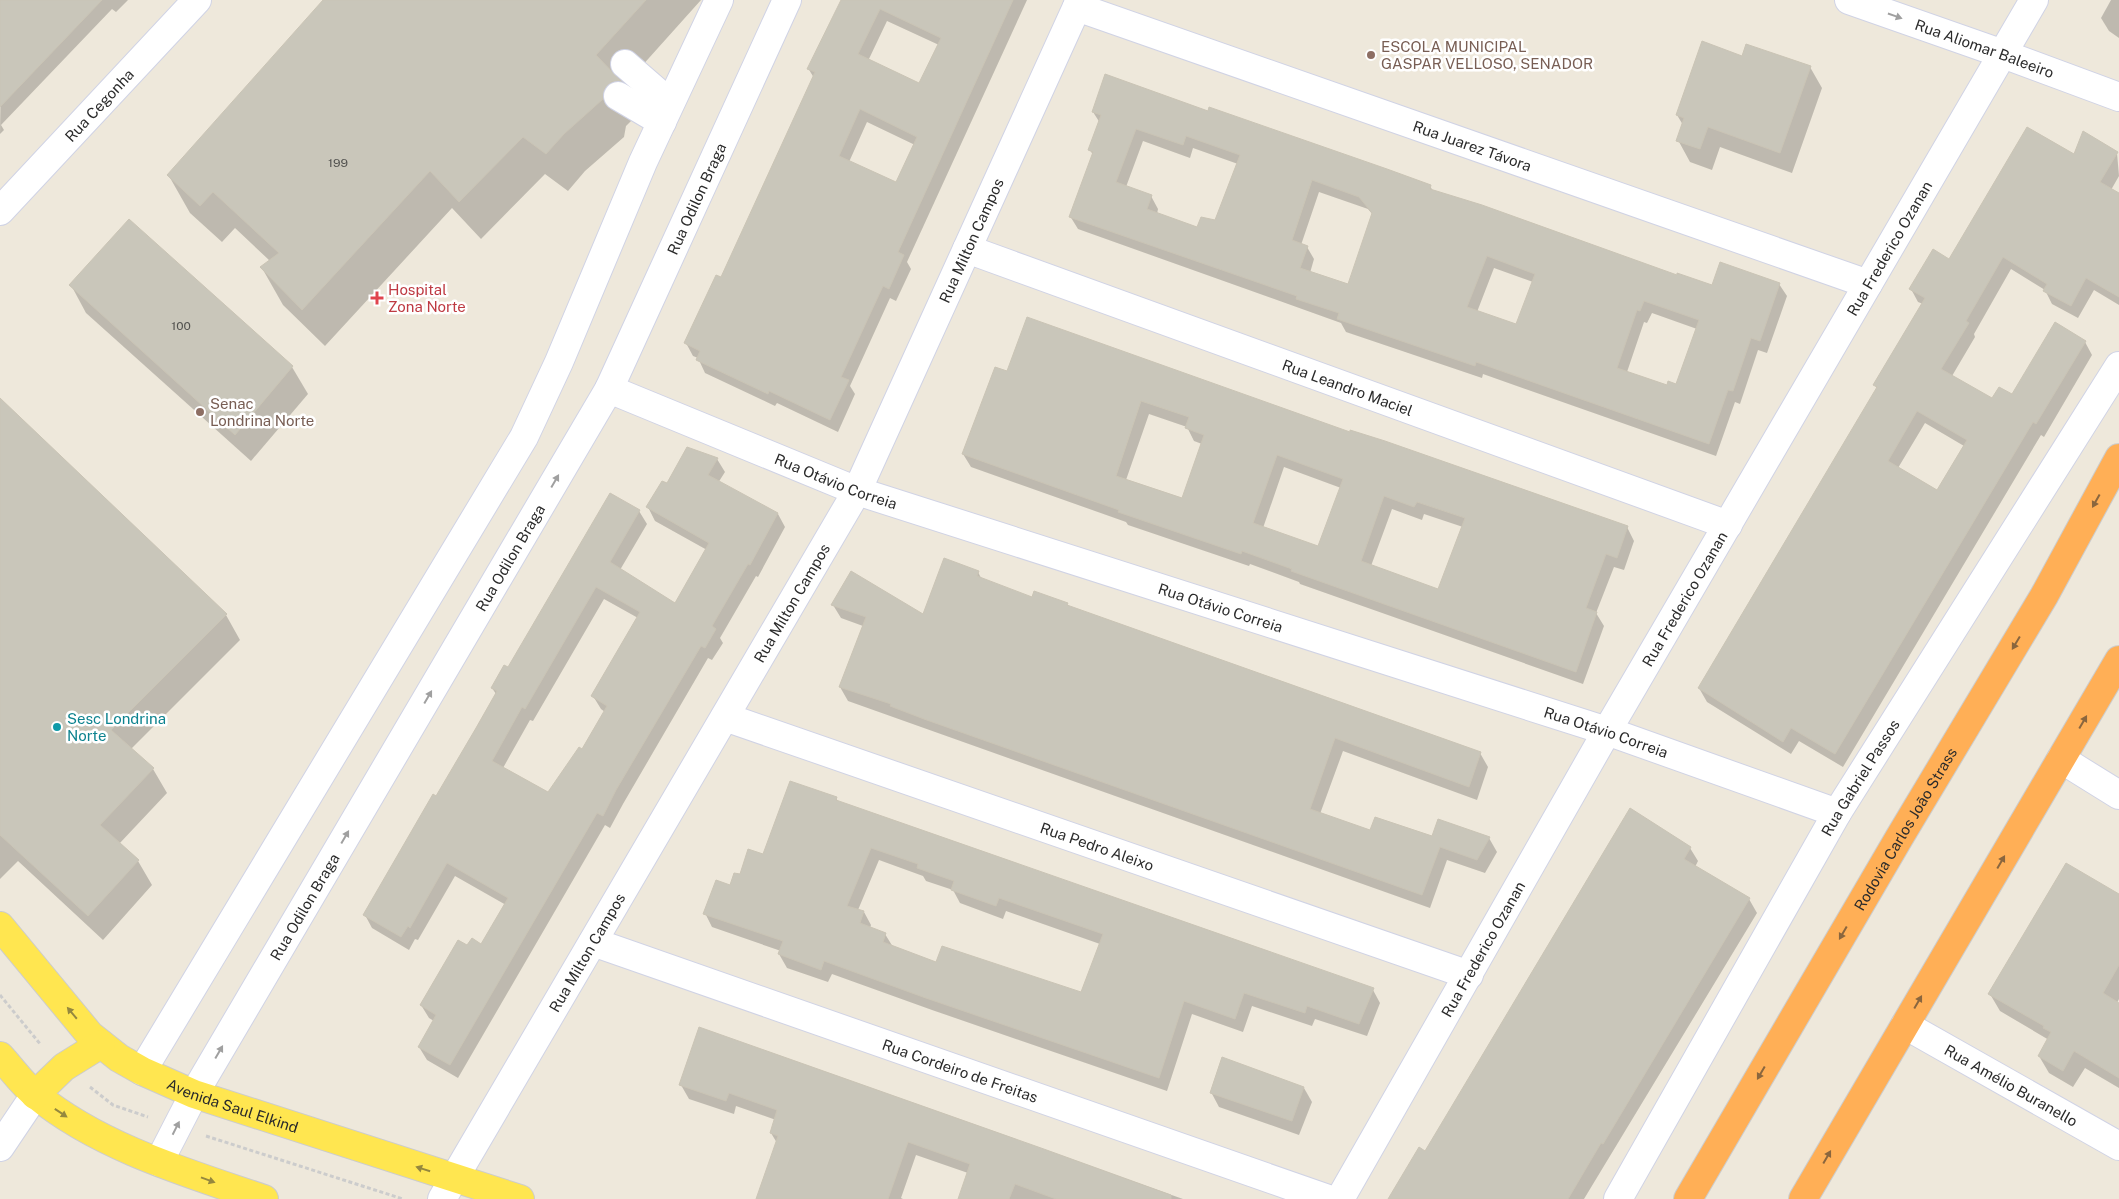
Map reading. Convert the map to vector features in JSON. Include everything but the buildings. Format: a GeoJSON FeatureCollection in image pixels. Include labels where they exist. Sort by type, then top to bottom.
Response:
{"type":"FeatureCollection","features":[{"type":"Feature","properties":{"kind":"highway","name":"Rodovia Carlos João Strass"},"geometry":{"type":"LineString","coordinates":[[1688,1199],[1899,838],[2044,596],[2119,458]]}},
{"type":"Feature","properties":{"kind":"highway"},"geometry":{"type":"LineString","coordinates":[[1802,1199],[2119,660]]}},
{"type":"Feature","properties":{"kind":"main road","name":"Avenida Saul Elkind"},"geometry":{"type":"LineString","coordinates":[[0,926],[90,1035],[119,1058],[194,1094],[448,1189],[520,1199]]}},
{"type":"Feature","properties":{"kind":"main road"},"geometry":{"type":"LineString","coordinates":[[35,1095],[64,1067],[101,1044]]}},
{"type":"Feature","properties":{"kind":"main road"},"geometry":{"type":"LineString","coordinates":[[0,1056],[35,1095],[89,1132],[159,1162],[264,1199]]}},
{"type":"Feature","properties":{"kind":"street","name":"Rua Cegonha"},"geometry":{"type":"LineString","coordinates":[[0,211],[197,0]]}},
{"type":"Feature","properties":{"kind":"street"},"geometry":{"type":"LineString","coordinates":[[142,1070],[524,437],[559,362],[666,112],[719,0]]}},
{"type":"Feature","properties":{"kind":"street","name":"Rua Odilon Braga"},"geometry":{"type":"LineString","coordinates":[[159,1162],[194,1094],[609,388],[787,0]]}},
{"type":"Feature","properties":{"kind":"street","name":"Rua Aliomar Baleeiro"},"geometry":{"type":"LineString","coordinates":[[1848,0],[2119,97]]}},
{"type":"Feature","properties":{"kind":"street","name":"Rua Frederico Ozanan"},"geometry":{"type":"LineString","coordinates":[[1340,1199],[1607,731],[2034,0]]}},
{"type":"Feature","properties":{"kind":"street","name":"Rua Milton Campos"},"geometry":{"type":"LineString","coordinates":[[448,1189],[858,491],[1078,4]]}},
{"type":"Feature","properties":{"kind":"street","name":"Rua Juarez Távora"},"geometry":{"type":"LineString","coordinates":[[1078,4],[1868,284]]}},
{"type":"Feature","properties":{"kind":"street"},"geometry":{"type":"LineString","coordinates":[[625,64],[666,112]]}},
{"type":"Feature","properties":{"kind":"street"},"geometry":{"type":"LineString","coordinates":[[618,96],[666,112]]}},
{"type":"Feature","properties":{"kind":"street","name":"Rua Leandro Maciel"},"geometry":{"type":"LineString","coordinates":[[967,249],[1728,525]]}},
{"type":"Feature","properties":{"kind":"street","name":"Rua Gabriel Passos"},"geometry":{"type":"LineString","coordinates":[[1618,1199],[1837,813],[2119,366]]}},
{"type":"Feature","properties":{"kind":"street","name":"Rua Otávio Correia"},"geometry":{"type":"LineString","coordinates":[[609,388],[858,491],[1607,731],[1837,813]]}},
{"type":"Feature","properties":{"kind":"street","name":"Rua Pedro Aleixo"},"geometry":{"type":"LineString","coordinates":[[725,717],[1469,975]]}},
{"type":"Feature","properties":{"kind":"street"},"geometry":{"type":"LineString","coordinates":[[2061,759],[2119,795]]}},
{"type":"Feature","properties":{"kind":"street","name":"Rua Cordeiro de Freitas"},"geometry":{"type":"LineString","coordinates":[[593,942],[1328,1199]]}},
{"type":"Feature","properties":{"kind":"street","name":"Rua Amélio Buranello"},"geometry":{"type":"LineString","coordinates":[[1905,1025],[2119,1146]]}},
{"type":"Feature","properties":{"kind":"street"},"geometry":{"type":"LineString","coordinates":[[0,1147],[35,1095]]}},
{"type":"Feature","properties":{"kind":"place","name":"ESCOLA MUNICIPAL GASPAR VELLOSO, SENADOR"},"geometry":{"type":"Point","coordinates":[1371,55]}},
{"type":"Feature","properties":{"kind":"place","name":"Hospital Zona Norte"},"geometry":{"type":"Point","coordinates":[377,298]}},
{"type":"Feature","properties":{"kind":"place","name":"Senac Londrina Norte"},"geometry":{"type":"Point","coordinates":[200,412]}},
{"type":"Feature","properties":{"kind":"place","name":"Sesc Londrina Norte"},"geometry":{"type":"Point","coordinates":[57,727]}}]}
